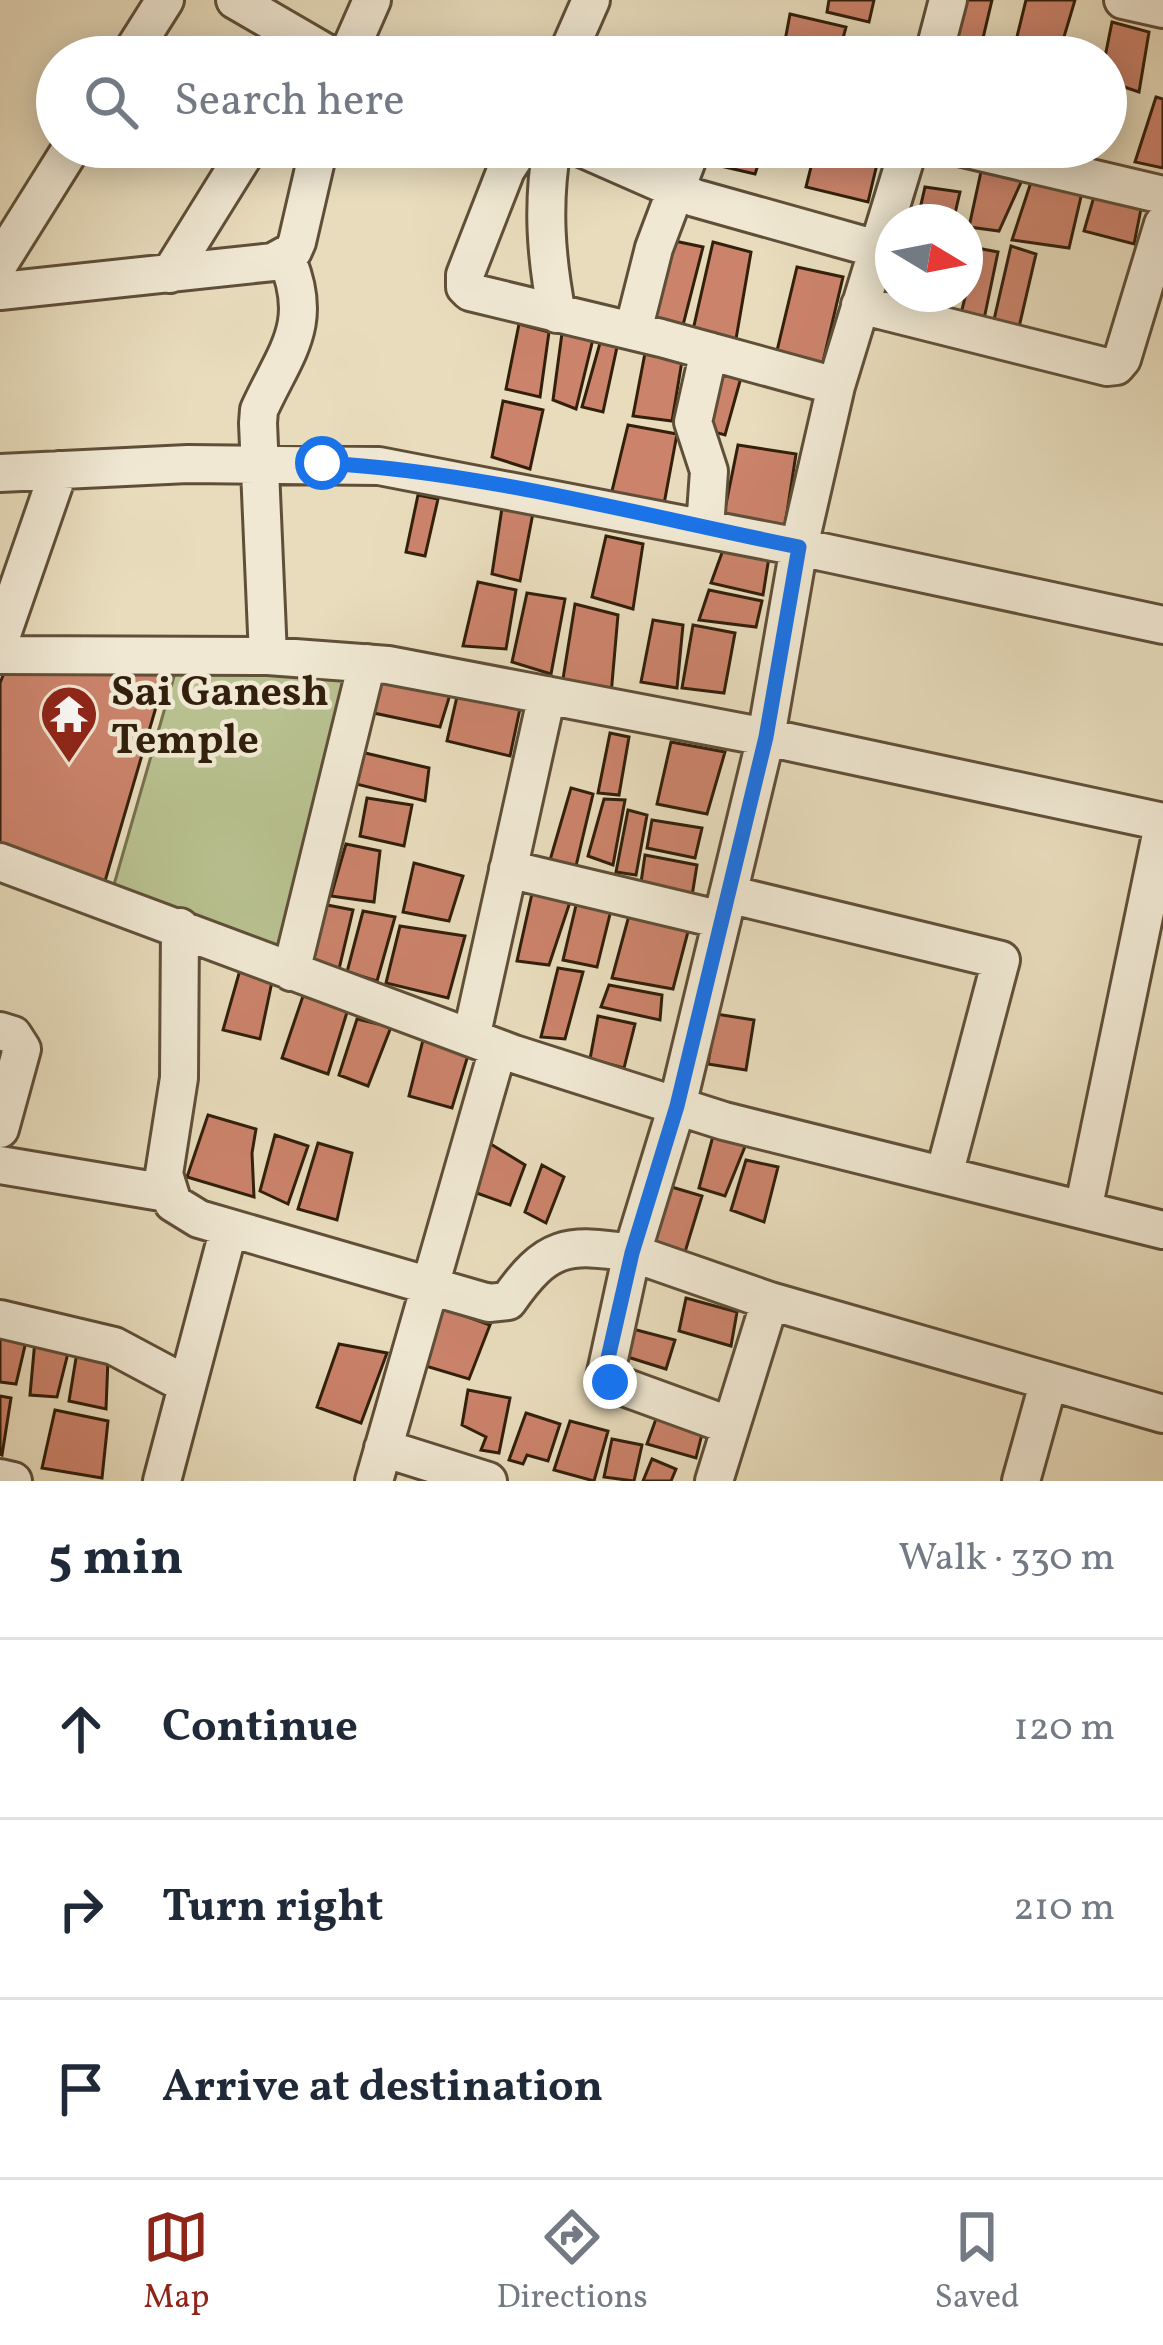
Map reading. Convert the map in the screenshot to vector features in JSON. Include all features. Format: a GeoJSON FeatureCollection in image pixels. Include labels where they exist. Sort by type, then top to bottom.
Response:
{"type":"FeatureCollection","features":[{"type":"Feature","properties":{"kind":"street"},"geometry":{"type":"LineString","coordinates":[[142,36],[165,0]]}},
{"type":"Feature","properties":{"kind":"street"},"geometry":{"type":"LineString","coordinates":[[235,0],[291,36]]}},
{"type":"Feature","properties":{"kind":"street"},"geometry":{"type":"LineString","coordinates":[[356,36],[372,0]]}},
{"type":"Feature","properties":{"kind":"street"},"geometry":{"type":"LineString","coordinates":[[582,36],[591,0]]}},
{"type":"Feature","properties":{"kind":"street"},"geometry":{"type":"LineString","coordinates":[[939,36],[948,0]]}},
{"type":"Feature","properties":{"kind":"street"},"geometry":{"type":"LineString","coordinates":[[1123,0],[1163,9]]}},
{"type":"Feature","properties":{"kind":"street"},"geometry":{"type":"LineString","coordinates":[[0,262],[59,168]]}},
{"type":"Feature","properties":{"kind":"street"},"geometry":{"type":"LineString","coordinates":[[170,274],[236,168]]}},
{"type":"Feature","properties":{"kind":"street"},"geometry":{"type":"LineString","coordinates":[[0,291],[286,257],[297,242],[314,168]]}},
{"type":"Feature","properties":{"kind":"street"},"geometry":{"type":"LineString","coordinates":[[507,168],[464,275],[465,287],[481,297],[633,331],[836,386]]}},
{"type":"Feature","properties":{"kind":"street"},"geometry":{"type":"LineString","coordinates":[[548,168],[546,258],[557,314]]}},
{"type":"Feature","properties":{"kind":"street"},"geometry":{"type":"LineString","coordinates":[[626,168],[675,190],[875,248]]}},
{"type":"Feature","properties":{"kind":"street"},"geometry":{"type":"LineString","coordinates":[[633,331],[653,248],[684,168]]}},
{"type":"Feature","properties":{"kind":"street"},"geometry":{"type":"LineString","coordinates":[[891,204],[902,168]]}},
{"type":"Feature","properties":{"kind":"street"},"geometry":{"type":"LineString","coordinates":[[1048,168],[1163,195]]}},
{"type":"Feature","properties":{"kind":"street"},"geometry":{"type":"LineString","coordinates":[[860,305],[1116,366],[1163,224]]}},
{"type":"Feature","properties":{"kind":"street"},"geometry":{"type":"LineString","coordinates":[[731,1426],[605,1377],[632,1253],[677,1106],[766,737],[799,547],[836,386],[875,256]]}},
{"type":"Feature","properties":{"kind":"street"},"geometry":{"type":"LineString","coordinates":[[268,656],[260,410],[290,353],[300,313],[286,257]]}},
{"type":"Feature","properties":{"kind":"street"},"geometry":{"type":"LineString","coordinates":[[705,528],[709,471],[694,422],[709,351]]}},
{"type":"Feature","properties":{"kind":"street"},"geometry":{"type":"LineString","coordinates":[[0,473],[259,464],[379,466],[799,547],[1163,625]]}},
{"type":"Feature","properties":{"kind":"street"},"geometry":{"type":"LineString","coordinates":[[0,640],[59,470]]}},
{"type":"Feature","properties":{"kind":"street"},"geometry":{"type":"LineString","coordinates":[[0,655],[268,656],[367,663],[766,737],[1163,823],[1083,1210]]}},
{"type":"Feature","properties":{"kind":"street"},"geometry":{"type":"LineString","coordinates":[[291,972],[367,663]]}},
{"type":"Feature","properties":{"kind":"street"},"geometry":{"type":"LineString","coordinates":[[488,1481],[378,1465],[429,1286],[484,1043],[508,869],[547,694]]}},
{"type":"Feature","properties":{"kind":"street"},"geometry":{"type":"LineString","coordinates":[[0,862],[484,1043],[677,1106],[1163,1230]]}},
{"type":"Feature","properties":{"kind":"street"},"geometry":{"type":"LineString","coordinates":[[508,869],[1000,959],[944,1175]]}},
{"type":"Feature","properties":{"kind":"street"},"geometry":{"type":"LineString","coordinates":[[181,927],[179,1078],[164,1174],[173,1203],[199,1220],[500,1304],[508,1301],[532,1267],[560,1252],[598,1248],[632,1253],[770,1300],[1163,1414]]}},
{"type":"Feature","properties":{"kind":"street"},"geometry":{"type":"LineString","coordinates":[[0,1031],[13,1035],[22,1049],[0,1130]]}},
{"type":"Feature","properties":{"kind":"street"},"geometry":{"type":"LineString","coordinates":[[0,1165],[167,1192]]}},
{"type":"Feature","properties":{"kind":"street"},"geometry":{"type":"LineString","coordinates":[[162,1481],[229,1228]]}},
{"type":"Feature","properties":{"kind":"street"},"geometry":{"type":"LineString","coordinates":[[715,1481],[770,1300]]}},
{"type":"Feature","properties":{"kind":"street"},"geometry":{"type":"LineString","coordinates":[[0,1319],[114,1346],[187,1385]]}},
{"type":"Feature","properties":{"kind":"street"},"geometry":{"type":"LineString","coordinates":[[1021,1481],[1048,1384]]}},
{"type":"Feature","properties":{"kind":"street"},"geometry":{"type":"LineString","coordinates":[[0,1478],[13,1481]]}},
{"type":"Feature","properties":{"kind":"green space"},"geometry":{"type":"Polygon","coordinates":[[[175,673],[353,675],[287,956],[113,888],[175,673]]]}},
{"type":"Feature","properties":{"kind":"building"},"geometry":{"type":"Polygon","coordinates":[[[829,0],[874,0],[869,22],[827,12],[829,0]]]}},
{"type":"Feature","properties":{"kind":"building"},"geometry":{"type":"Polygon","coordinates":[[[961,0],[992,0],[983,36],[952,36],[961,0]]]}},
{"type":"Feature","properties":{"kind":"building"},"geometry":{"type":"Polygon","coordinates":[[[1026,0],[1075,0],[1064,36],[1017,36],[1026,0]]]}},
{"type":"Feature","properties":{"kind":"building"},"geometry":{"type":"Polygon","coordinates":[[[790,14],[846,27],[844,36],[786,36],[790,14]]]}},
{"type":"Feature","properties":{"kind":"building"},"geometry":{"type":"Polygon","coordinates":[[[1112,22],[1149,32],[1139,92],[1127,88],[1127,36],[1109,36],[1112,22]]]}},
{"type":"Feature","properties":{"kind":"building"},"geometry":{"type":"Polygon","coordinates":[[[1156,97],[1163,99],[1163,168],[1135,162],[1156,97]]]}},
{"type":"Feature","properties":{"kind":"building"},"geometry":{"type":"Polygon","coordinates":[[[811,168],[876,168],[868,202],[806,187],[811,168]]]}},
{"type":"Feature","properties":{"kind":"building"},"geometry":{"type":"Polygon","coordinates":[[[982,168],[1023,178],[999,231],[983,229],[983,204],[974,204],[982,168]]]}},
{"type":"Feature","properties":{"kind":"building"},"geometry":{"type":"Polygon","coordinates":[[[1033,176],[1083,188],[1069,248],[1012,240],[1033,176]]]}},
{"type":"Feature","properties":{"kind":"building"},"geometry":{"type":"Polygon","coordinates":[[[925,187],[960,192],[957,204],[921,204],[925,187]]]}},
{"type":"Feature","properties":{"kind":"building"},"geometry":{"type":"Polygon","coordinates":[[[1095,193],[1142,204],[1134,244],[1084,231],[1095,193]]]}},
{"type":"Feature","properties":{"kind":"building"},"geometry":{"type":"Polygon","coordinates":[[[665,239],[703,247],[682,329],[642,322],[665,239]]]}},
{"type":"Feature","properties":{"kind":"building"},"geometry":{"type":"Polygon","coordinates":[[[713,242],[751,252],[736,339],[693,330],[713,242]]]}},
{"type":"Feature","properties":{"kind":"building"},"geometry":{"type":"Polygon","coordinates":[[[1011,246],[1036,254],[1019,327],[993,324],[1011,246]]]}},
{"type":"Feature","properties":{"kind":"building"},"geometry":{"type":"Polygon","coordinates":[[[983,249],[998,252],[983,324],[960,318],[961,312],[983,312],[983,249]]]}},
{"type":"Feature","properties":{"kind":"building"},"geometry":{"type":"Polygon","coordinates":[[[797,267],[843,277],[822,366],[776,355],[797,267]]]}},
{"type":"Feature","properties":{"kind":"building"},"geometry":{"type":"Polygon","coordinates":[[[519,324],[549,332],[540,397],[506,389],[519,324]]]}},
{"type":"Feature","properties":{"kind":"building"},"geometry":{"type":"Polygon","coordinates":[[[562,333],[594,335],[576,409],[553,400],[562,333]]]}},
{"type":"Feature","properties":{"kind":"building"},"geometry":{"type":"Polygon","coordinates":[[[600,343],[617,347],[603,412],[582,407],[600,343]]]}},
{"type":"Feature","properties":{"kind":"building"},"geometry":{"type":"Polygon","coordinates":[[[645,353],[682,361],[672,421],[633,416],[645,353]]]}},
{"type":"Feature","properties":{"kind":"building"},"geometry":{"type":"Polygon","coordinates":[[[716,368],[742,374],[725,435],[703,429],[716,368]]]}},
{"type":"Feature","properties":{"kind":"building"},"geometry":{"type":"Polygon","coordinates":[[[503,401],[543,410],[530,469],[492,457],[503,401]]]}},
{"type":"Feature","properties":{"kind":"building"},"geometry":{"type":"Polygon","coordinates":[[[628,425],[677,434],[664,504],[611,495],[628,425]]]}},
{"type":"Feature","properties":{"kind":"building"},"geometry":{"type":"Polygon","coordinates":[[[738,445],[796,454],[784,532],[723,519],[738,445]]]}},
{"type":"Feature","properties":{"kind":"building"},"geometry":{"type":"Polygon","coordinates":[[[418,495],[438,499],[425,556],[406,552],[418,495]]]}},
{"type":"Feature","properties":{"kind":"building"},"geometry":{"type":"Polygon","coordinates":[[[502,508],[533,513],[520,581],[492,574],[502,508]]]}},
{"type":"Feature","properties":{"kind":"building"},"geometry":{"type":"Polygon","coordinates":[[[606,536],[643,544],[633,609],[592,597],[606,536]]]}},
{"type":"Feature","properties":{"kind":"building"},"geometry":{"type":"Polygon","coordinates":[[[723,550],[769,557],[763,595],[711,583],[723,550]]]}},
{"type":"Feature","properties":{"kind":"building"},"geometry":{"type":"Polygon","coordinates":[[[478,582],[516,590],[506,649],[463,646],[478,582]]]}},
{"type":"Feature","properties":{"kind":"building"},"geometry":{"type":"Polygon","coordinates":[[[709,590],[762,601],[756,627],[699,620],[709,590]]]}},
{"type":"Feature","properties":{"kind":"building"},"geometry":{"type":"Polygon","coordinates":[[[527,593],[565,599],[551,674],[512,662],[527,593]]]}},
{"type":"Feature","properties":{"kind":"building"},"geometry":{"type":"Polygon","coordinates":[[[575,604],[618,615],[611,695],[562,685],[575,604]]]}},
{"type":"Feature","properties":{"kind":"building"},"geometry":{"type":"Polygon","coordinates":[[[653,620],[683,625],[677,688],[641,682],[653,620]]]}},
{"type":"Feature","properties":{"kind":"building"},"geometry":{"type":"Polygon","coordinates":[[[693,625],[735,633],[724,693],[682,688],[693,625]]]}},
{"type":"Feature","properties":{"kind":"building","name":"Sai Ganesh Temple"},"geometry":{"type":"Polygon","coordinates":[[[4,673],[166,673],[103,888],[0,847],[0,683],[4,673]]]}},
{"type":"Feature","properties":{"kind":"building"},"geometry":{"type":"Polygon","coordinates":[[[378,675],[453,685],[440,727],[369,712],[378,675]]]}},
{"type":"Feature","properties":{"kind":"building"},"geometry":{"type":"Polygon","coordinates":[[[458,692],[521,704],[510,756],[447,741],[458,692]]]}},
{"type":"Feature","properties":{"kind":"building"},"geometry":{"type":"Polygon","coordinates":[[[610,733],[629,737],[619,795],[598,793],[610,733]]]}},
{"type":"Feature","properties":{"kind":"building"},"geometry":{"type":"Polygon","coordinates":[[[671,742],[725,752],[707,814],[657,804],[671,742]]]}},
{"type":"Feature","properties":{"kind":"building"},"geometry":{"type":"Polygon","coordinates":[[[361,752],[429,768],[425,801],[352,783],[361,752]]]}},
{"type":"Feature","properties":{"kind":"building"},"geometry":{"type":"Polygon","coordinates":[[[571,788],[593,794],[575,870],[548,867],[571,788]]]}},
{"type":"Feature","properties":{"kind":"building"},"geometry":{"type":"Polygon","coordinates":[[[367,798],[412,805],[404,846],[360,836],[367,798]]]}},
{"type":"Feature","properties":{"kind":"building"},"geometry":{"type":"Polygon","coordinates":[[[604,799],[625,800],[613,865],[588,856],[604,799]]]}},
{"type":"Feature","properties":{"kind":"building"},"geometry":{"type":"Polygon","coordinates":[[[628,810],[647,815],[636,875],[616,872],[628,810]]]}},
{"type":"Feature","properties":{"kind":"building"},"geometry":{"type":"Polygon","coordinates":[[[652,820],[702,828],[695,858],[647,848],[652,820]]]}},
{"type":"Feature","properties":{"kind":"building"},"geometry":{"type":"Polygon","coordinates":[[[346,844],[380,851],[374,902],[331,896],[346,844]]]}},
{"type":"Feature","properties":{"kind":"building"},"geometry":{"type":"Polygon","coordinates":[[[645,855],[697,865],[692,896],[640,889],[645,855]]]}},
{"type":"Feature","properties":{"kind":"building"},"geometry":{"type":"Polygon","coordinates":[[[414,863],[463,876],[449,921],[403,912],[414,863]]]}},
{"type":"Feature","properties":{"kind":"building"},"geometry":{"type":"Polygon","coordinates":[[[533,889],[571,899],[549,965],[517,961],[533,889]]]}},
{"type":"Feature","properties":{"kind":"building"},"geometry":{"type":"Polygon","coordinates":[[[578,897],[612,906],[597,967],[563,960],[578,897]]]}},
{"type":"Feature","properties":{"kind":"building"},"geometry":{"type":"Polygon","coordinates":[[[322,904],[353,910],[339,969],[311,959],[322,904]]]}},
{"type":"Feature","properties":{"kind":"building"},"geometry":{"type":"Polygon","coordinates":[[[631,908],[690,924],[673,989],[612,978],[631,908]]]}},
{"type":"Feature","properties":{"kind":"building"},"geometry":{"type":"Polygon","coordinates":[[[363,911],[395,917],[377,981],[347,972],[363,911]]]}},
{"type":"Feature","properties":{"kind":"building"},"geometry":{"type":"Polygon","coordinates":[[[400,926],[465,936],[448,998],[386,983],[400,926]]]}},
{"type":"Feature","properties":{"kind":"building"},"geometry":{"type":"Polygon","coordinates":[[[558,968],[583,972],[565,1039],[541,1037],[558,968]]]}},
{"type":"Feature","properties":{"kind":"building"},"geometry":{"type":"Polygon","coordinates":[[[240,970],[273,977],[260,1039],[223,1030],[240,970]]]}},
{"type":"Feature","properties":{"kind":"building"},"geometry":{"type":"Polygon","coordinates":[[[609,985],[662,995],[660,1020],[601,1007],[609,985]]]}},
{"type":"Feature","properties":{"kind":"building"},"geometry":{"type":"Polygon","coordinates":[[[303,996],[348,1009],[328,1074],[282,1058],[303,996]]]}},
{"type":"Feature","properties":{"kind":"building"},"geometry":{"type":"Polygon","coordinates":[[[716,1014],[754,1020],[746,1070],[708,1064],[716,1014]]]}},
{"type":"Feature","properties":{"kind":"building"},"geometry":{"type":"Polygon","coordinates":[[[598,1016],[635,1024],[624,1068],[590,1059],[598,1016]]]}},
{"type":"Feature","properties":{"kind":"building"},"geometry":{"type":"Polygon","coordinates":[[[357,1019],[391,1027],[368,1086],[339,1075],[357,1019]]]}},
{"type":"Feature","properties":{"kind":"building"},"geometry":{"type":"Polygon","coordinates":[[[424,1036],[469,1052],[452,1108],[409,1096],[424,1036]]]}},
{"type":"Feature","properties":{"kind":"building"},"geometry":{"type":"Polygon","coordinates":[[[208,1115],[256,1129],[254,1197],[187,1177],[208,1115]]]}},
{"type":"Feature","properties":{"kind":"building"},"geometry":{"type":"Polygon","coordinates":[[[275,1135],[308,1146],[288,1204],[260,1191],[275,1135]]]}},
{"type":"Feature","properties":{"kind":"building"},"geometry":{"type":"Polygon","coordinates":[[[713,1136],[746,1144],[725,1196],[699,1188],[713,1136]]]}},
{"type":"Feature","properties":{"kind":"building"},"geometry":{"type":"Polygon","coordinates":[[[318,1143],[352,1153],[337,1220],[298,1209],[318,1143]]]}},
{"type":"Feature","properties":{"kind":"building"},"geometry":{"type":"Polygon","coordinates":[[[489,1143],[525,1165],[510,1205],[474,1192],[489,1143]]]}},
{"type":"Feature","properties":{"kind":"building"},"geometry":{"type":"Polygon","coordinates":[[[746,1160],[778,1167],[764,1222],[731,1210],[746,1160]]]}},
{"type":"Feature","properties":{"kind":"building"},"geometry":{"type":"Polygon","coordinates":[[[542,1165],[564,1177],[546,1223],[525,1212],[542,1165]]]}},
{"type":"Feature","properties":{"kind":"building"},"geometry":{"type":"Polygon","coordinates":[[[665,1185],[702,1196],[685,1252],[649,1239],[665,1185]]]}},
{"type":"Feature","properties":{"kind":"building"},"geometry":{"type":"Polygon","coordinates":[[[686,1298],[737,1312],[731,1346],[679,1331],[686,1298]]]}},
{"type":"Feature","properties":{"kind":"building"},"geometry":{"type":"Polygon","coordinates":[[[435,1305],[490,1325],[469,1379],[419,1364],[435,1305]]]}},
{"type":"Feature","properties":{"kind":"building"},"geometry":{"type":"Polygon","coordinates":[[[629,1328],[675,1340],[666,1369],[621,1355],[629,1328]]]}},
{"type":"Feature","properties":{"kind":"building"},"geometry":{"type":"Polygon","coordinates":[[[0,1335],[27,1337],[16,1384],[0,1382],[0,1335]]]}},
{"type":"Feature","properties":{"kind":"building"},"geometry":{"type":"Polygon","coordinates":[[[35,1340],[70,1345],[57,1397],[30,1395],[35,1340]]]}},
{"type":"Feature","properties":{"kind":"building"},"geometry":{"type":"Polygon","coordinates":[[[339,1344],[387,1353],[361,1423],[317,1407],[339,1344]]]}},
{"type":"Feature","properties":{"kind":"building"},"geometry":{"type":"Polygon","coordinates":[[[77,1352],[108,1359],[106,1409],[69,1401],[77,1352]]]}},
{"type":"Feature","properties":{"kind":"building"},"geometry":{"type":"Polygon","coordinates":[[[468,1390],[510,1398],[499,1453],[481,1450],[486,1437],[462,1425],[468,1390]]]}},
{"type":"Feature","properties":{"kind":"building"},"geometry":{"type":"Polygon","coordinates":[[[0,1396],[11,1398],[2,1455],[0,1454],[0,1396]]]}},
{"type":"Feature","properties":{"kind":"building"},"geometry":{"type":"Polygon","coordinates":[[[55,1410],[108,1421],[102,1478],[42,1468],[55,1410]]]}},
{"type":"Feature","properties":{"kind":"building"},"geometry":{"type":"Polygon","coordinates":[[[526,1413],[560,1424],[548,1461],[527,1455],[523,1464],[509,1460],[526,1413]]]}},
{"type":"Feature","properties":{"kind":"building"},"geometry":{"type":"Polygon","coordinates":[[[657,1416],[703,1430],[696,1458],[647,1444],[657,1416]]]}},
{"type":"Feature","properties":{"kind":"building"},"geometry":{"type":"Polygon","coordinates":[[[570,1421],[608,1431],[594,1481],[554,1470],[570,1421]]]}},
{"type":"Feature","properties":{"kind":"building"},"geometry":{"type":"Polygon","coordinates":[[[612,1439],[642,1445],[634,1481],[604,1477],[612,1439]]]}},
{"type":"Feature","properties":{"kind":"building"},"geometry":{"type":"Polygon","coordinates":[[[652,1459],[676,1469],[671,1481],[643,1481],[652,1459]]]}},
{"type":"Feature","properties":{"kind":"place","name":"Sai Ganesh Temple"},"geometry":{"type":"Point","coordinates":[69,765]}},
{"type":"Feature","properties":{"kind":"route"},"geometry":{"type":"LineString","coordinates":[[322,463],[444,476],[799,547],[766,737],[677,1106],[632,1253],[606,1367],[610,1382]]}}]}
